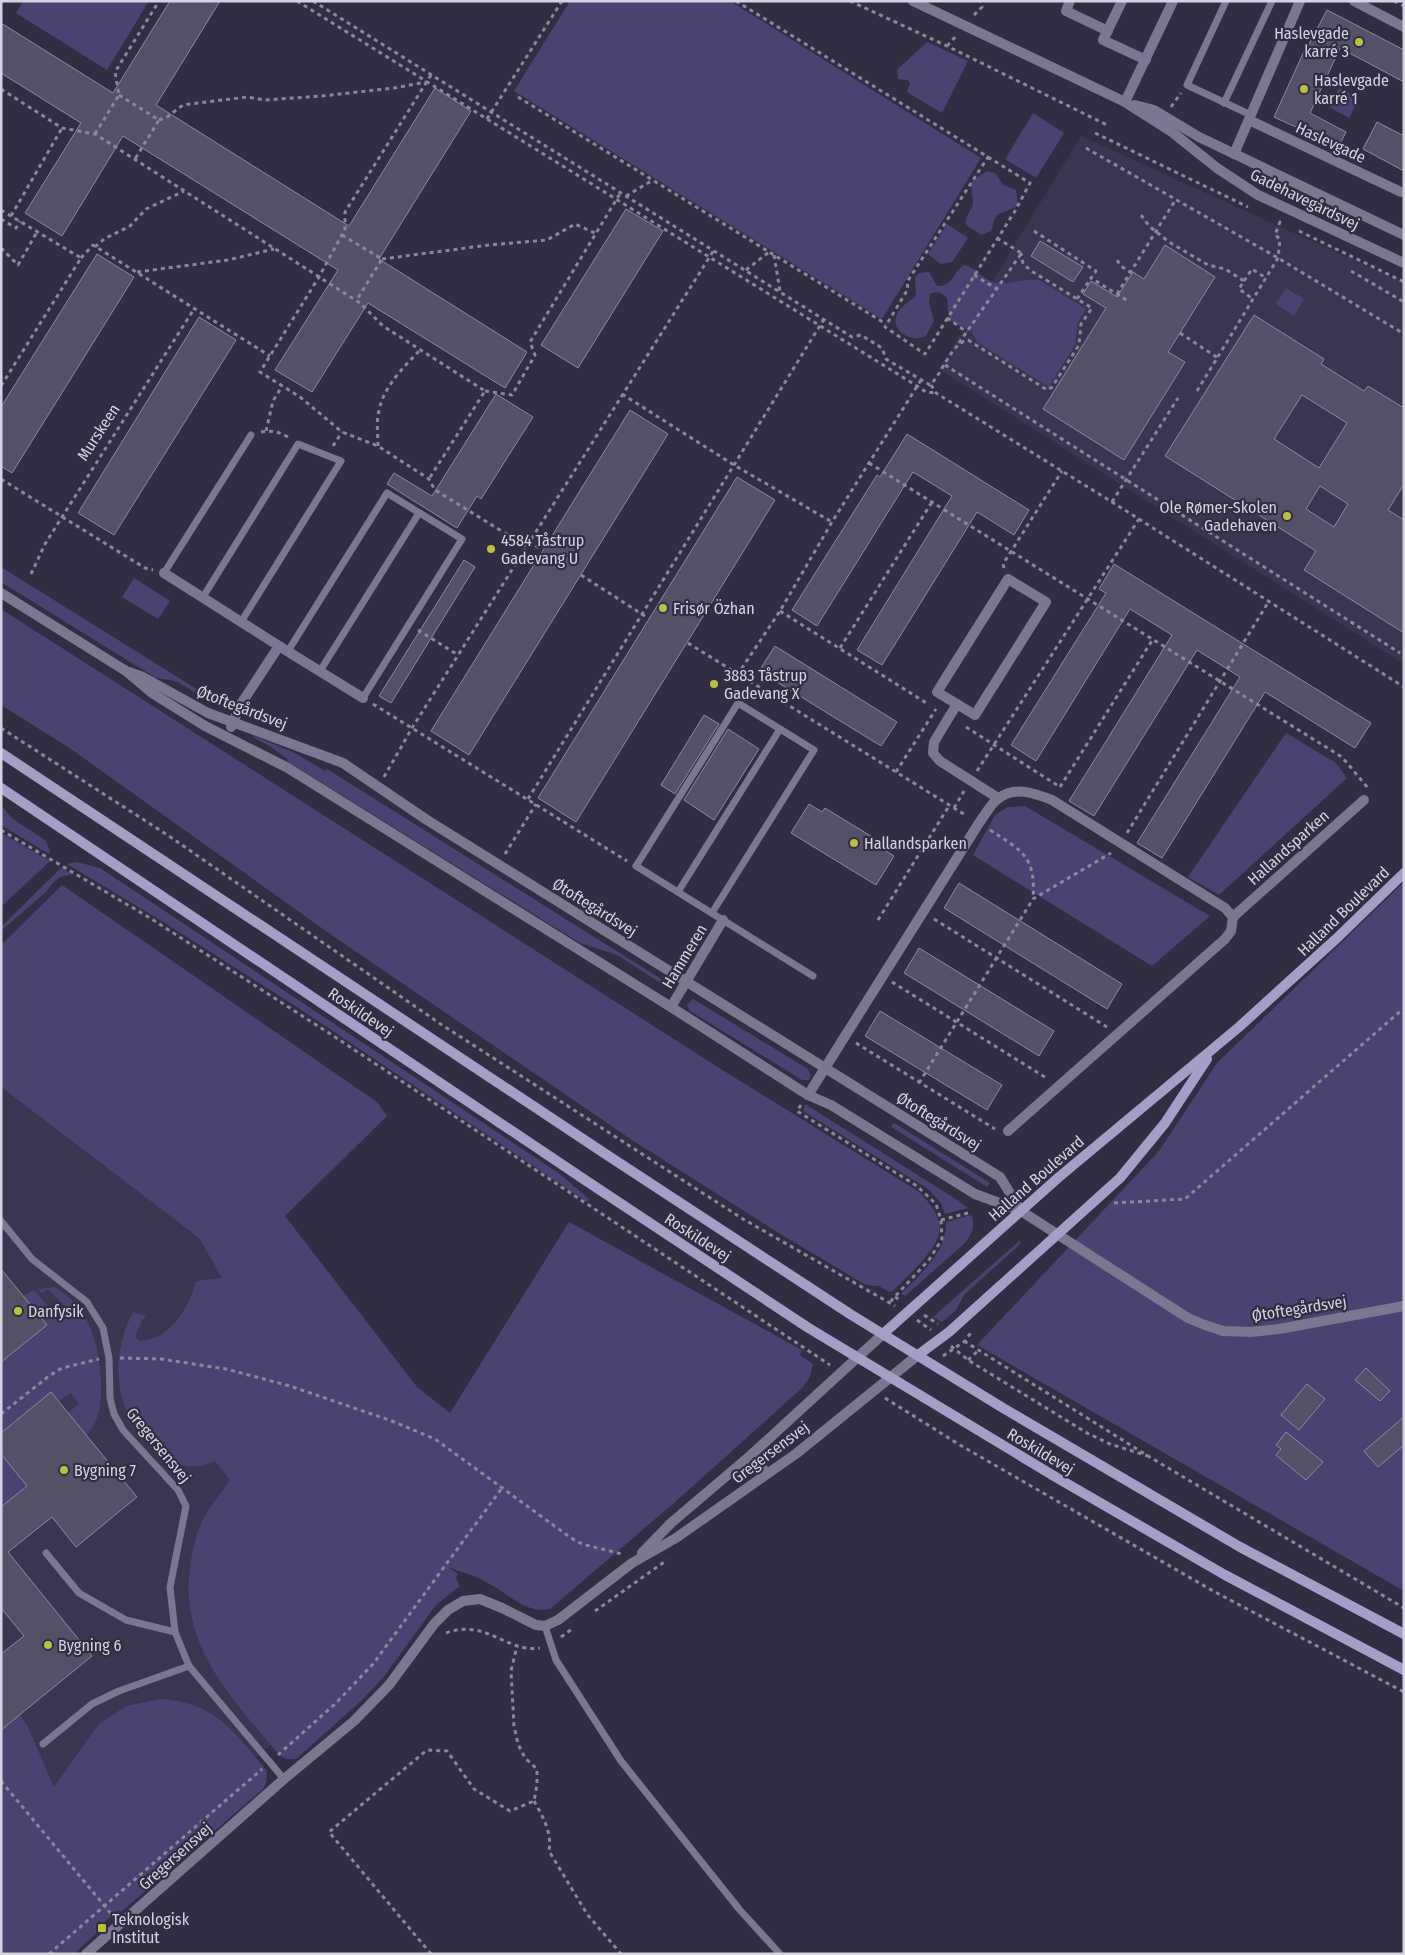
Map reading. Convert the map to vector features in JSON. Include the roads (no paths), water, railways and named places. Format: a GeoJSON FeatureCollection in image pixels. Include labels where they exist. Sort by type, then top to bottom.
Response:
{"type":"FeatureCollection","features":[{"type":"Feature","properties":{"kind":"main road","name":"Roskildevej"},"geometry":{"type":"LineString","coordinates":[[1,753],[604,1153],[883,1334],[1012,1413],[1240,1547],[1404,1634]]}},
{"type":"Feature","properties":{"kind":"main road","name":"Roskildevej"},"geometry":{"type":"LineString","coordinates":[[1,788],[585,1180],[856,1358],[1059,1479],[1217,1570],[1404,1670]]}},
{"type":"Feature","properties":{"kind":"main road","name":"Halland Boulevard"},"geometry":{"type":"LineString","coordinates":[[883,1334],[1059,1176],[1213,1050],[1338,938],[1404,873]]}},
{"type":"Feature","properties":{"kind":"main road","name":"Halland Boulevard"},"geometry":{"type":"LineString","coordinates":[[918,1355],[945,1334],[1120,1178],[1165,1123],[1213,1050]]}},
{"type":"Feature","properties":{"kind":"street","name":"Gadehavegårdsvej"},"geometry":{"type":"LineString","coordinates":[[913,1],[1125,102],[1172,132],[1217,168],[1258,195],[1404,263]]}},
{"type":"Feature","properties":{"kind":"street"},"geometry":{"type":"LineString","coordinates":[[1070,1],[1066,11],[1108,31]]}},
{"type":"Feature","properties":{"kind":"street"},"geometry":{"type":"LineString","coordinates":[[1122,1],[1103,40],[1146,60]]}},
{"type":"Feature","properties":{"kind":"street"},"geometry":{"type":"LineString","coordinates":[[1125,102],[1173,1]]}},
{"type":"Feature","properties":{"kind":"street"},"geometry":{"type":"LineString","coordinates":[[1234,154],[1300,1]]}},
{"type":"Feature","properties":{"kind":"street"},"geometry":{"type":"LineString","coordinates":[[1354,1],[1404,27]]}},
{"type":"Feature","properties":{"kind":"street","name":"Gadehavegårdsvej"},"geometry":{"type":"LineString","coordinates":[[1125,102],[1154,110],[1199,137],[1404,235]]}},
{"type":"Feature","properties":{"kind":"street","name":"Haslevgade"},"geometry":{"type":"LineString","coordinates":[[1250,118],[1401,192]]}},
{"type":"Feature","properties":{"kind":"street"},"geometry":{"type":"LineString","coordinates":[[164,573],[363,698]]}},
{"type":"Feature","properties":{"kind":"street"},"geometry":{"type":"LineString","coordinates":[[1008,579],[1046,602],[975,715],[957,704],[937,692],[1008,579]]}},
{"type":"Feature","properties":{"kind":"street","name":"Øtoftegårdsvej"},"geometry":{"type":"LineString","coordinates":[[1,593],[126,671],[152,693],[205,726],[288,768],[671,1007],[808,1095],[831,1105],[981,1198],[1021,1211],[1188,1318],[1223,1331],[1251,1332],[1279,1329],[1404,1306]]}},
{"type":"Feature","properties":{"kind":"street"},"geometry":{"type":"LineString","coordinates":[[227,736],[241,704],[284,649]]}},
{"type":"Feature","properties":{"kind":"street","name":"Øtoftegårdsvej"},"geometry":{"type":"LineString","coordinates":[[126,671],[143,676],[180,698],[233,723],[288,741],[343,763],[426,820],[1000,1177],[1021,1211]]}},
{"type":"Feature","properties":{"kind":"street"},"geometry":{"type":"LineString","coordinates":[[957,704],[934,742],[933,753],[940,761],[998,798]]}},
{"type":"Feature","properties":{"kind":"street"},"geometry":{"type":"LineString","coordinates":[[808,1095],[979,823],[998,798],[1014,792],[1031,792],[1052,800],[1225,908],[1233,917]]}},
{"type":"Feature","properties":{"kind":"street","name":"Hallandsparken"},"geometry":{"type":"LineString","coordinates":[[1008,1131],[1225,939],[1231,931],[1233,917],[1364,800]]}},
{"type":"Feature","properties":{"kind":"street","name":"Hammeren"},"geometry":{"type":"LineString","coordinates":[[671,1007],[723,920]]}},
{"type":"Feature","properties":{"kind":"street","name":"Gregersensvej"},"geometry":{"type":"LineString","coordinates":[[86,1954],[372,1704],[389,1685],[434,1624],[448,1610],[463,1601],[472,1599],[489,1601],[529,1623],[545,1626],[558,1620],[632,1563],[672,1523],[751,1455],[883,1334]]}},
{"type":"Feature","properties":{"kind":"street","name":"Gregersensvej"},"geometry":{"type":"LineString","coordinates":[[632,1563],[676,1538],[797,1453],[918,1355]]}},
{"type":"Feature","properties":{"kind":"lane"},"geometry":{"type":"LineString","coordinates":[[1226,1],[1187,85],[1224,102],[1250,118]]}},
{"type":"Feature","properties":{"kind":"lane"},"geometry":{"type":"LineString","coordinates":[[1224,102],[1272,1]]}},
{"type":"Feature","properties":{"kind":"lane"},"geometry":{"type":"LineString","coordinates":[[164,573],[251,435]]}},
{"type":"Feature","properties":{"kind":"lane"},"geometry":{"type":"LineString","coordinates":[[203,597],[298,444],[341,461],[241,622]]}},
{"type":"Feature","properties":{"kind":"lane"},"geometry":{"type":"LineString","coordinates":[[284,649],[387,493],[419,512],[462,539],[363,698]]}},
{"type":"Feature","properties":{"kind":"lane"},"geometry":{"type":"LineString","coordinates":[[320,671],[419,512]]}},
{"type":"Feature","properties":{"kind":"lane"},"geometry":{"type":"LineString","coordinates":[[712,913],[814,750],[738,702],[636,866],[813,976]]}},
{"type":"Feature","properties":{"kind":"lane"},"geometry":{"type":"LineString","coordinates":[[678,892],[780,729]]}},
{"type":"Feature","properties":{"kind":"lane","name":"Gregersensvej"},"geometry":{"type":"LineString","coordinates":[[1,1221],[32,1259],[86,1302],[103,1328],[109,1358],[110,1398],[114,1414],[123,1430],[178,1490],[186,1506],[170,1587],[175,1632],[188,1666],[284,1779]]}},
{"type":"Feature","properties":{"kind":"lane"},"geometry":{"type":"LineString","coordinates":[[751,1455],[769,1473]]}},
{"type":"Feature","properties":{"kind":"lane"},"geometry":{"type":"LineString","coordinates":[[46,1553],[79,1593],[126,1620],[175,1632]]}},
{"type":"Feature","properties":{"kind":"lane"},"geometry":{"type":"LineString","coordinates":[[545,1626],[556,1660],[621,1762],[739,1909],[780,1954]]}},
{"type":"Feature","properties":{"kind":"lane"},"geometry":{"type":"LineString","coordinates":[[43,1744],[92,1704],[119,1691],[188,1666]]}},
{"type":"Feature","properties":{"kind":"place","name":"Haslevgade karré 3"},"geometry":{"type":"Point","coordinates":[1359,42]}},
{"type":"Feature","properties":{"kind":"place","name":"Haslevgade karré 1"},"geometry":{"type":"Point","coordinates":[1304,89]}},
{"type":"Feature","properties":{"kind":"place","name":"Ole Rømer-Skolen Gadehaven"},"geometry":{"type":"Point","coordinates":[1287,516]}},
{"type":"Feature","properties":{"kind":"place","name":"4584 Tåstrup Gadevang U"},"geometry":{"type":"Point","coordinates":[491,549]}},
{"type":"Feature","properties":{"kind":"place","name":"Frisør Özhan"},"geometry":{"type":"Point","coordinates":[663,608]}},
{"type":"Feature","properties":{"kind":"place","name":"3883 Tåstrup Gadevang X"},"geometry":{"type":"Point","coordinates":[714,684]}},
{"type":"Feature","properties":{"kind":"place","name":"Hallandsparken"},"geometry":{"type":"Point","coordinates":[854,843]}},
{"type":"Feature","properties":{"kind":"place","name":"Danfysik"},"geometry":{"type":"Point","coordinates":[18,1311]}},
{"type":"Feature","properties":{"kind":"place","name":"Bygning 7"},"geometry":{"type":"Point","coordinates":[64,1470]}},
{"type":"Feature","properties":{"kind":"place","name":"Bygning 6"},"geometry":{"type":"Point","coordinates":[48,1645]}},
{"type":"Feature","properties":{"kind":"place","name":"Teknologisk Institut"},"geometry":{"type":"Point","coordinates":[102,1928]}}]}
